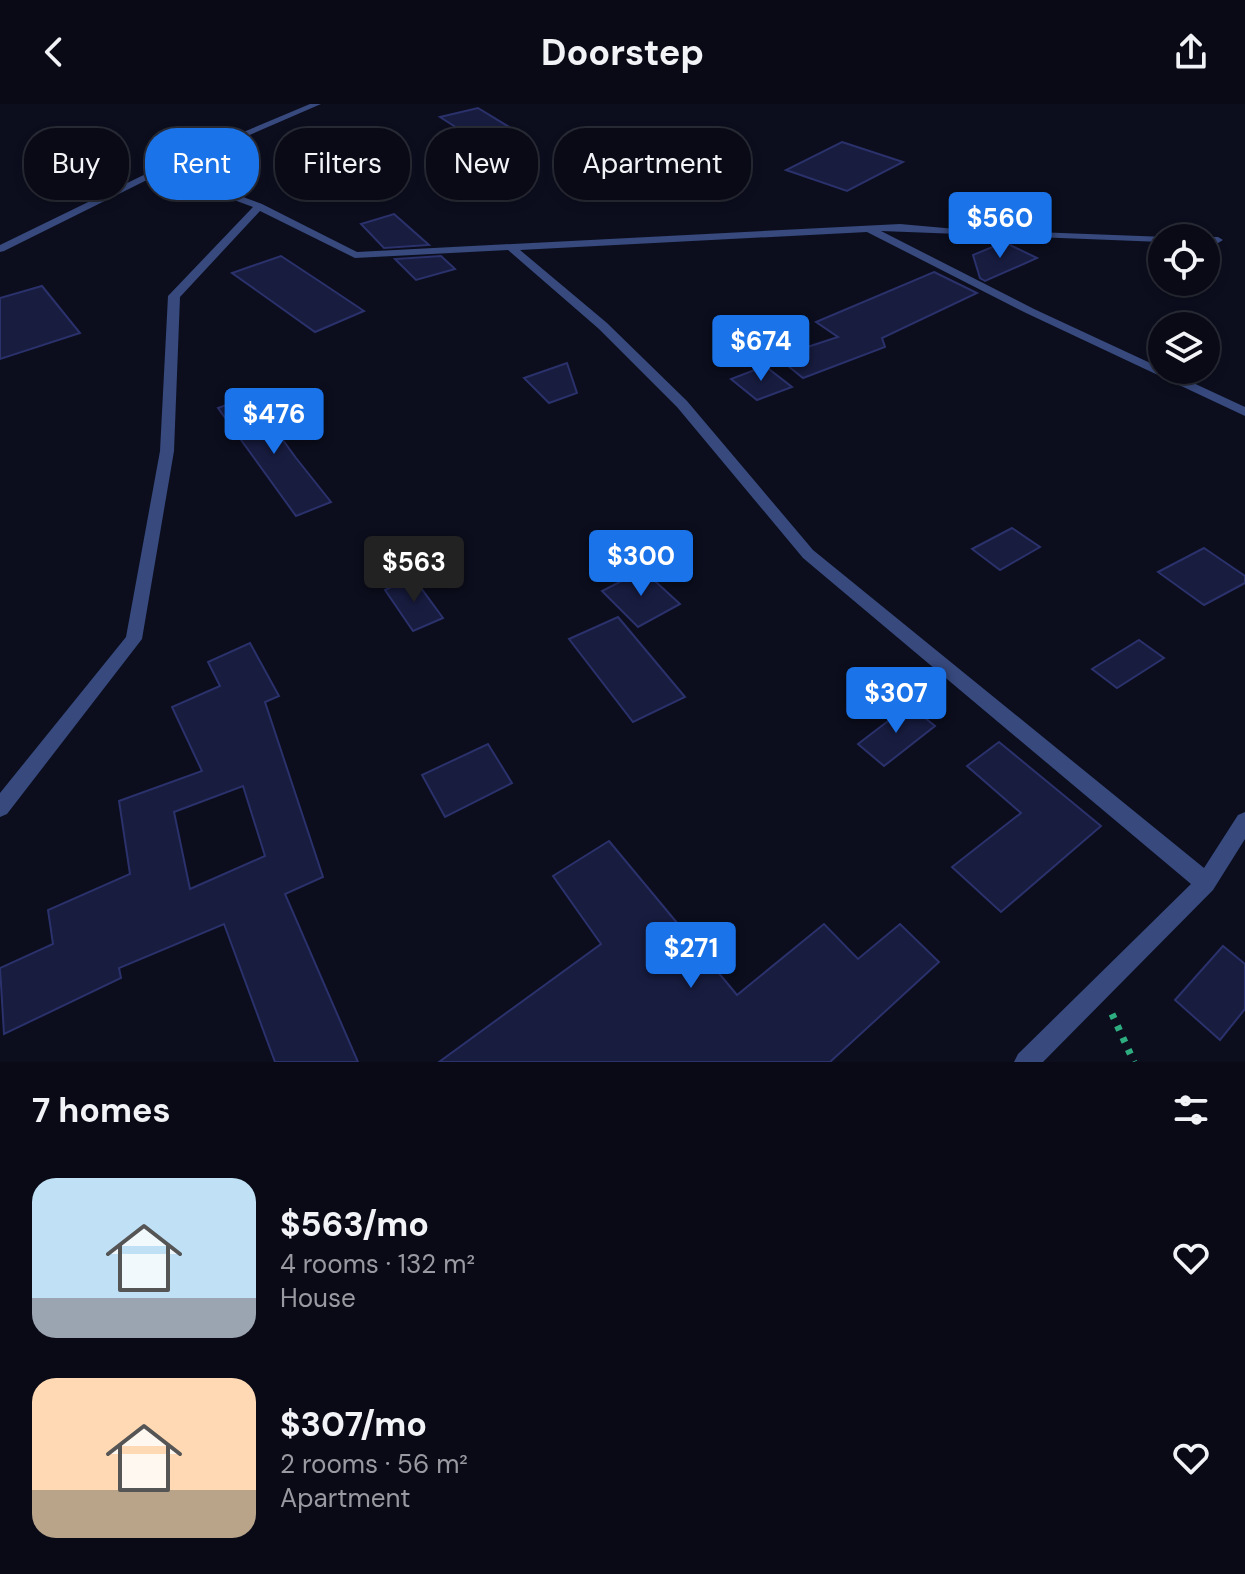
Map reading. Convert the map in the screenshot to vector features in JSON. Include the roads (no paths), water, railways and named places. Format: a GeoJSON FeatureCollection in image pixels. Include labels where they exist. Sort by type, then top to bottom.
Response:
{"type":"FeatureCollection","features":[{"type":"Feature","properties":{"kind":"street"},"geometry":{"type":"LineString","coordinates":[[259,129],[317,104]]}},
{"type":"Feature","properties":{"kind":"street"},"geometry":{"type":"LineString","coordinates":[[0,249],[145,178]]}},
{"type":"Feature","properties":{"kind":"street"},"geometry":{"type":"LineString","coordinates":[[243,200],[355,255],[900,227],[1148,239]]}},
{"type":"Feature","properties":{"kind":"street"},"geometry":{"type":"LineString","coordinates":[[0,808],[134,639],[167,451],[174,296],[259,206]]}},
{"type":"Feature","properties":{"kind":"street"},"geometry":{"type":"LineString","coordinates":[[870,229],[1030,311],[1245,412]]}},
{"type":"Feature","properties":{"kind":"street"},"geometry":{"type":"LineString","coordinates":[[510,247],[603,326],[682,404],[808,554],[1206,883]]}},
{"type":"Feature","properties":{"kind":"street"},"geometry":{"type":"LineString","coordinates":[[1026,1062],[1206,883],[1245,821]]}}]}
